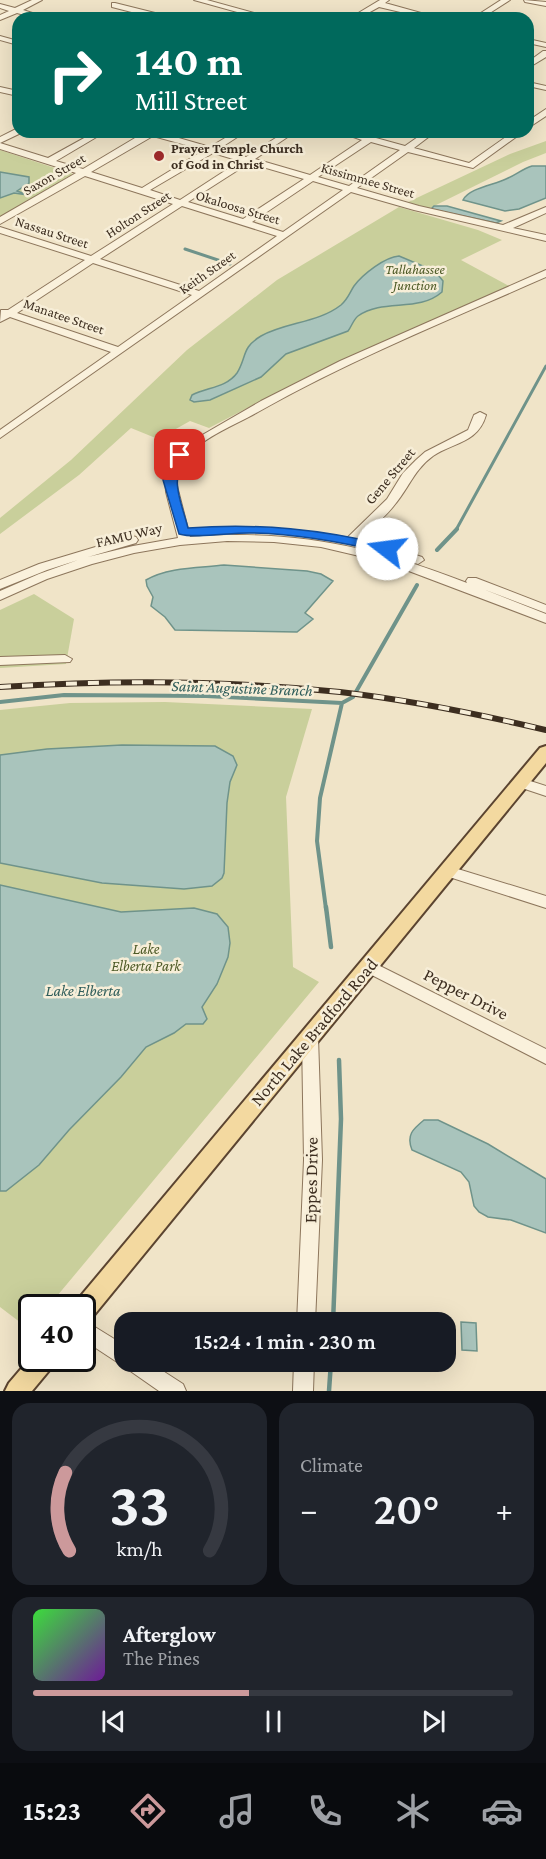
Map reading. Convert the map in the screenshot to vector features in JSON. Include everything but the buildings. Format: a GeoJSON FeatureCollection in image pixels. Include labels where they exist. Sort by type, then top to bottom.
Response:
{"type":"FeatureCollection","features":[{"type":"Feature","properties":{"kind":"main road","name":"North Lake Bradford Road"},"geometry":{"type":"LineString","coordinates":[[96,1295],[546,752]]}},
{"type":"Feature","properties":{"kind":"main road"},"geometry":{"type":"LineString","coordinates":[[17,1391],[33,1372]]}},
{"type":"Feature","properties":{"kind":"street"},"geometry":{"type":"LineString","coordinates":[[0,18],[38,0]]}},
{"type":"Feature","properties":{"kind":"street"},"geometry":{"type":"LineString","coordinates":[[198,0],[247,12]]}},
{"type":"Feature","properties":{"kind":"street"},"geometry":{"type":"LineString","coordinates":[[487,12],[506,0]]}},
{"type":"Feature","properties":{"kind":"street"},"geometry":{"type":"LineString","coordinates":[[528,0],[546,4]]}},
{"type":"Feature","properties":{"kind":"street"},"geometry":{"type":"LineString","coordinates":[[364,12],[382,2],[415,12]]}},
{"type":"Feature","properties":{"kind":"street"},"geometry":{"type":"LineString","coordinates":[[115,5],[141,12]]}},
{"type":"Feature","properties":{"kind":"street"},"geometry":{"type":"LineString","coordinates":[[0,6],[22,12]]}},
{"type":"Feature","properties":{"kind":"street"},"geometry":{"type":"LineString","coordinates":[[49,162],[91,138]]}},
{"type":"Feature","properties":{"kind":"street","name":"Saxon Street"},"geometry":{"type":"LineString","coordinates":[[0,221],[141,138]]}},
{"type":"Feature","properties":{"kind":"street","name":"Kissimmee Street"},"geometry":{"type":"LineString","coordinates":[[171,138],[349,189],[502,229],[546,238]]}},
{"type":"Feature","properties":{"kind":"street"},"geometry":{"type":"LineString","coordinates":[[141,192],[231,138]]}},
{"type":"Feature","properties":{"kind":"street","name":"Holton Street"},"geometry":{"type":"LineString","coordinates":[[3,314],[281,138]]}},
{"type":"Feature","properties":{"kind":"street"},"geometry":{"type":"LineString","coordinates":[[365,138],[472,166],[511,138]]}},
{"type":"Feature","properties":{"kind":"street","name":"Keith Street"},"geometry":{"type":"LineString","coordinates":[[0,435],[422,138]]}},
{"type":"Feature","properties":{"kind":"street"},"geometry":{"type":"LineString","coordinates":[[244,223],[369,139]]}},
{"type":"Feature","properties":{"kind":"street","name":"Okaloosa Street"},"geometry":{"type":"LineString","coordinates":[[0,146],[283,235]]}},
{"type":"Feature","properties":{"kind":"street"},"geometry":{"type":"LineString","coordinates":[[502,229],[546,210]]}},
{"type":"Feature","properties":{"kind":"street","name":"Nassau Street"},"geometry":{"type":"LineString","coordinates":[[0,230],[199,294]]}},
{"type":"Feature","properties":{"kind":"street"},"geometry":{"type":"LineString","coordinates":[[184,536],[169,477],[177,459],[200,441],[308,381],[546,273]]}},
{"type":"Feature","properties":{"kind":"street","name":"Manatee Street"},"geometry":{"type":"LineString","coordinates":[[3,314],[118,351]]}},
{"type":"Feature","properties":{"kind":"street","name":"Gene Street"},"geometry":{"type":"LineString","coordinates":[[352,540],[392,501],[407,475],[420,462],[429,454],[472,432],[477,426],[480,415]]}},
{"type":"Feature","properties":{"kind":"street"},"geometry":{"type":"LineString","coordinates":[[0,419],[15,424]]}},
{"type":"Feature","properties":{"kind":"street","name":"FAMU Way"},"geometry":{"type":"LineString","coordinates":[[0,585],[103,547],[231,528],[273,529],[352,540],[410,556],[546,609]]}},
{"type":"Feature","properties":{"kind":"street","name":"FAMU Way"},"geometry":{"type":"LineString","coordinates":[[0,596],[38,579],[114,554],[184,536],[256,537],[299,540],[345,548],[407,566],[546,619]]}},
{"type":"Feature","properties":{"kind":"street"},"geometry":{"type":"LineString","coordinates":[[0,655],[16,659]]}},
{"type":"Feature","properties":{"kind":"street"},"geometry":{"type":"LineString","coordinates":[[0,661],[65,659]]}},
{"type":"Feature","properties":{"kind":"street"},"geometry":{"type":"LineString","coordinates":[[521,783],[546,791]]}},
{"type":"Feature","properties":{"kind":"street"},"geometry":{"type":"LineString","coordinates":[[448,871],[546,902]]}},
{"type":"Feature","properties":{"kind":"street","name":"Pepper Drive"},"geometry":{"type":"LineString","coordinates":[[368,966],[546,1057]]}},
{"type":"Feature","properties":{"kind":"street","name":"Eppes Drive"},"geometry":{"type":"LineString","coordinates":[[306,1312],[313,1160],[310,1036]]}},
{"type":"Feature","properties":{"kind":"street"},"geometry":{"type":"LineString","coordinates":[[96,1337],[114,1349]]}},
{"type":"Feature","properties":{"kind":"street"},"geometry":{"type":"LineString","coordinates":[[148,1372],[176,1391]]}},
{"type":"Feature","properties":{"kind":"street"},"geometry":{"type":"LineString","coordinates":[[303,1391],[304,1372]]}},
{"type":"Feature","properties":{"kind":"green space"},"geometry":{"type":"Polygon","coordinates":[[[546,141],[546,153],[428,209],[406,203],[510,154],[546,141]]]}},
{"type":"Feature","properties":{"kind":"green space"},"geometry":{"type":"Polygon","coordinates":[[[0,150],[73,174],[0,217],[0,150]]]}},
{"type":"Feature","properties":{"kind":"green space","name":"Tallahassee Junction"},"geometry":{"type":"Polygon","coordinates":[[[399,207],[478,230],[502,240],[461,260],[509,286],[311,375],[209,428],[190,421],[158,439],[131,428],[79,475],[0,534],[0,518],[71,460],[187,350],[277,280],[399,207]]]}},
{"type":"Feature","properties":{"kind":"green space"},"geometry":{"type":"Polygon","coordinates":[[[34,594],[74,619],[66,664],[0,668],[0,610],[34,594]]]}},
{"type":"Feature","properties":{"kind":"green space","name":"Lake Elberta Park"},"geometry":{"type":"Polygon","coordinates":[[[165,702],[312,709],[286,797],[293,967],[319,982],[59,1294],[18,1294],[18,1321],[0,1307],[0,710],[70,703],[165,702]]]}},
{"type":"Feature","properties":{"kind":"water"},"geometry":{"type":"Polygon","coordinates":[[[532,166],[546,166],[546,198],[519,209],[505,211],[463,200],[471,192],[532,166]]]}},
{"type":"Feature","properties":{"kind":"water"},"geometry":{"type":"Polygon","coordinates":[[[0,172],[29,177],[29,183],[17,191],[28,195],[14,193],[0,198],[0,172]]]}},
{"type":"Feature","properties":{"kind":"water"},"geometry":{"type":"Polygon","coordinates":[[[434,206],[447,206],[501,221],[496,223],[431,209],[434,206]]]}},
{"type":"Feature","properties":{"kind":"water"},"geometry":{"type":"Polygon","coordinates":[[[399,256],[435,271],[443,281],[442,292],[422,302],[368,311],[356,318],[348,331],[286,354],[261,377],[210,400],[194,402],[190,400],[192,395],[233,378],[247,349],[255,340],[271,331],[332,311],[343,303],[354,286],[369,271],[387,259],[399,256]]]}},
{"type":"Feature","properties":{"kind":"water"},"geometry":{"type":"Polygon","coordinates":[[[224,565],[307,571],[321,574],[333,581],[305,613],[313,619],[297,632],[175,630],[165,617],[151,606],[153,597],[146,580],[174,570],[224,565]]]}},
{"type":"Feature","properties":{"kind":"water"},"geometry":{"type":"Polygon","coordinates":[[[122,745],[215,746],[233,756],[237,765],[230,782],[227,803],[222,878],[212,886],[184,889],[102,883],[0,863],[0,755],[47,749],[122,745]]]}},
{"type":"Feature","properties":{"kind":"water","name":"Lake Elberta"},"geometry":{"type":"Polygon","coordinates":[[[0,885],[121,912],[194,908],[217,914],[228,927],[230,943],[228,957],[217,984],[202,1007],[207,1019],[203,1024],[186,1024],[174,1033],[146,1047],[39,1165],[6,1191],[0,1191],[0,885]]]}},
{"type":"Feature","properties":{"kind":"water"},"geometry":{"type":"Polygon","coordinates":[[[424,1120],[438,1120],[488,1144],[546,1179],[546,1233],[511,1220],[488,1217],[479,1212],[474,1206],[469,1182],[461,1172],[412,1150],[410,1136],[424,1120]]]}},
{"type":"Feature","properties":{"kind":"water"},"geometry":{"type":"Polygon","coordinates":[[[461,1322],[476,1323],[477,1351],[462,1350],[461,1322]]]}},
{"type":"Feature","properties":{"kind":"waterway"},"geometry":{"type":"LineString","coordinates":[[185,249],[230,264]]}},
{"type":"Feature","properties":{"kind":"waterway","name":"Saint Augustine Branch"},"geometry":{"type":"LineString","coordinates":[[456,530],[546,366]]}},
{"type":"Feature","properties":{"kind":"waterway","name":"Saint Augustine Branch"},"geometry":{"type":"LineString","coordinates":[[437,550],[457,529]]}},
{"type":"Feature","properties":{"kind":"waterway","name":"Saint Augustine Branch"},"geometry":{"type":"LineString","coordinates":[[342,703],[353,697],[417,585]]}},
{"type":"Feature","properties":{"kind":"waterway","name":"Saint Augustine Branch"},"geometry":{"type":"LineString","coordinates":[[0,702],[64,695],[206,696],[342,703]]}},
{"type":"Feature","properties":{"kind":"waterway"},"geometry":{"type":"LineString","coordinates":[[326,909],[317,841],[320,798],[342,703]]}},
{"type":"Feature","properties":{"kind":"waterway"},"geometry":{"type":"LineString","coordinates":[[326,907],[331,947]]}},
{"type":"Feature","properties":{"kind":"waterway"},"geometry":{"type":"LineString","coordinates":[[333,1312],[341,1119],[339,1060]]}},
{"type":"Feature","properties":{"kind":"waterway"},"geometry":{"type":"LineString","coordinates":[[329,1391],[330,1372]]}},
{"type":"Feature","properties":{"kind":"railway"},"geometry":{"type":"LineString","coordinates":[[0,687],[170,682],[298,688],[418,703],[546,730]]}},
{"type":"Feature","properties":{"kind":"place","name":"Prayer Temple Church of God in Christ"},"geometry":{"type":"Point","coordinates":[159,156]}},
{"type":"Feature","properties":{"kind":"route"},"geometry":{"type":"LineString","coordinates":[[180,455],[172,467],[169,480],[183,532],[231,528],[283,530],[314,533],[387,549]]}}]}
